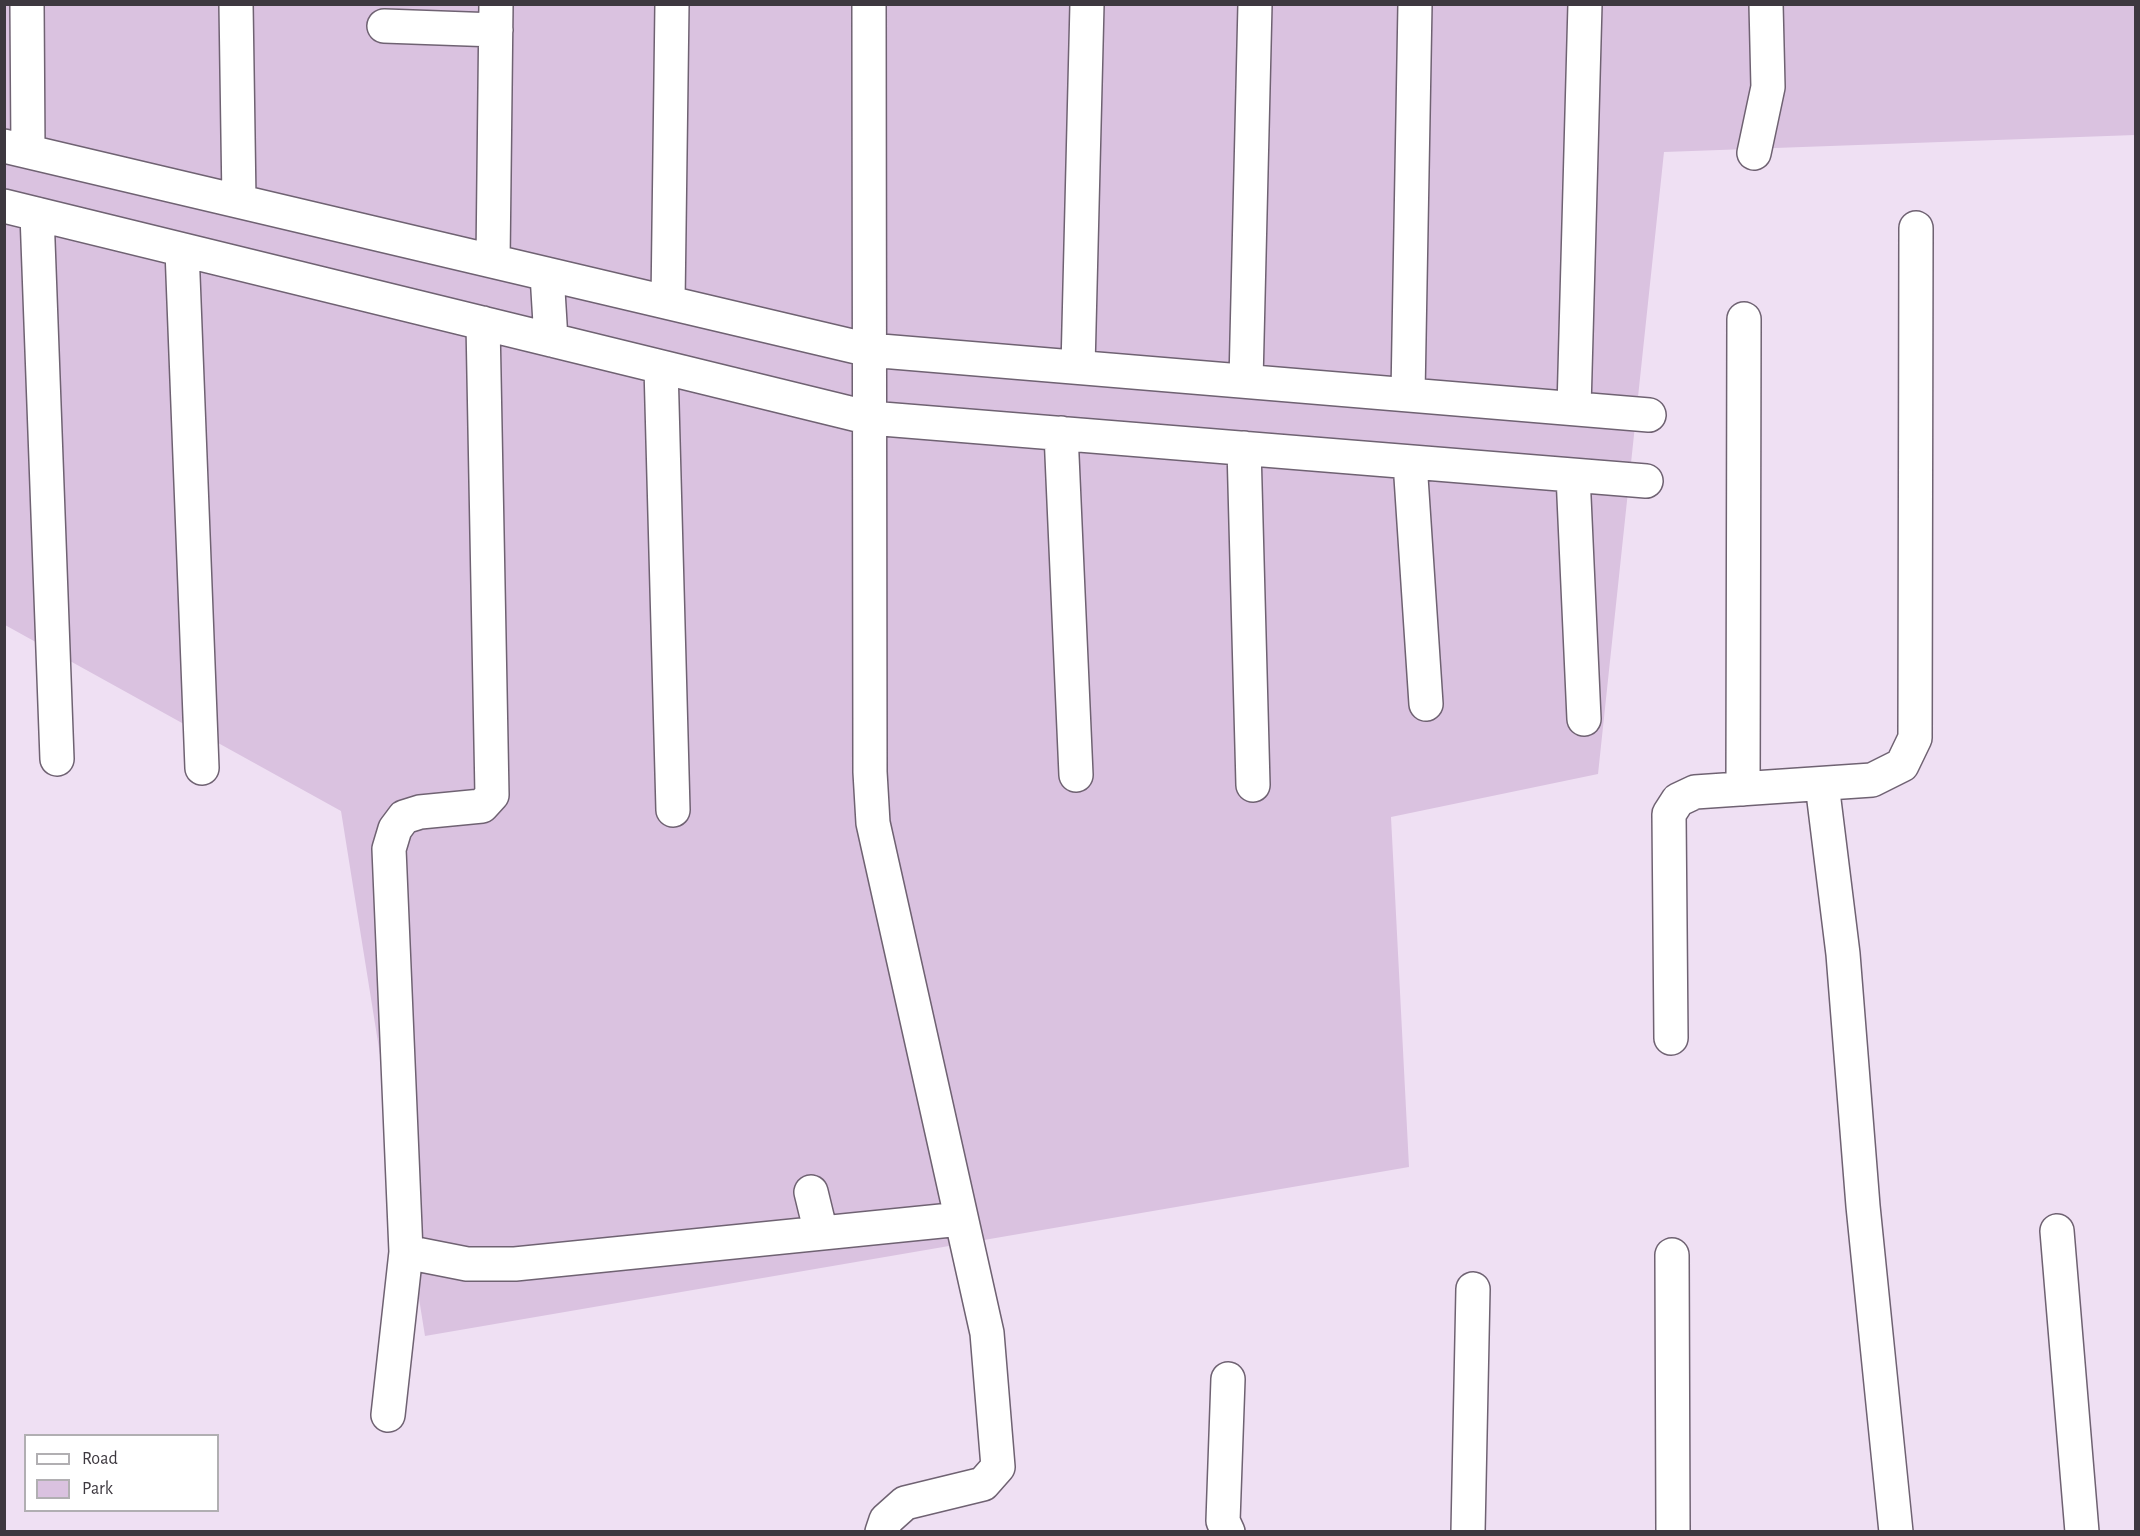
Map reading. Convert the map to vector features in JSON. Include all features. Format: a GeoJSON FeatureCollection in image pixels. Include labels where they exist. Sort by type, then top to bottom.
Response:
{"type":"FeatureCollection","features":[{"type":"Feature","properties":{"kind":"street"},"geometry":{"type":"LineString","coordinates":[[27,4],[16,148],[869,350],[1649,415]]}},
{"type":"Feature","properties":{"kind":"street"},"geometry":{"type":"LineString","coordinates":[[236,4],[239,201]]}},
{"type":"Feature","properties":{"kind":"street"},"geometry":{"type":"LineString","coordinates":[[668,302],[672,4]]}},
{"type":"Feature","properties":{"kind":"street"},"geometry":{"type":"LineString","coordinates":[[869,4],[873,823],[987,1333],[998,1467],[983,1484],[905,1503],[886,1520],[882,1532]]}},
{"type":"Feature","properties":{"kind":"street"},"geometry":{"type":"LineString","coordinates":[[1078,367],[1087,4]]}},
{"type":"Feature","properties":{"kind":"street"},"geometry":{"type":"LineString","coordinates":[[1246,381],[1255,4]]}},
{"type":"Feature","properties":{"kind":"street"},"geometry":{"type":"LineString","coordinates":[[1408,394],[1415,4]]}},
{"type":"Feature","properties":{"kind":"street"},"geometry":{"type":"LineString","coordinates":[[1574,408],[1585,4]]}},
{"type":"Feature","properties":{"kind":"street"},"geometry":{"type":"LineString","coordinates":[[1754,153],[1768,87],[1766,4]]}},
{"type":"Feature","properties":{"kind":"street"},"geometry":{"type":"LineString","coordinates":[[384,26],[496,17],[493,261]]}},
{"type":"Feature","properties":{"kind":"street"},"geometry":{"type":"LineString","coordinates":[[4,206],[870,418],[1646,481]]}},
{"type":"Feature","properties":{"kind":"street"},"geometry":{"type":"LineString","coordinates":[[37,214],[57,759]]}},
{"type":"Feature","properties":{"kind":"street"},"geometry":{"type":"LineString","coordinates":[[1671,1038],[1669,814],[1678,800],[1695,792],[1872,780],[1902,765],[1915,738],[1916,228]]}},
{"type":"Feature","properties":{"kind":"street"},"geometry":{"type":"LineString","coordinates":[[182,250],[202,768]]}},
{"type":"Feature","properties":{"kind":"street"},"geometry":{"type":"LineString","coordinates":[[548,274],[551,340]]}},
{"type":"Feature","properties":{"kind":"street"},"geometry":{"type":"LineString","coordinates":[[1743,789],[1744,319]]}},
{"type":"Feature","properties":{"kind":"street"},"geometry":{"type":"LineString","coordinates":[[388,1415],[406,1252],[389,849],[395,829],[404,817],[420,812],[483,806],[492,795],[483,324]]}},
{"type":"Feature","properties":{"kind":"street"},"geometry":{"type":"LineString","coordinates":[[661,367],[673,810]]}},
{"type":"Feature","properties":{"kind":"street"},"geometry":{"type":"LineString","coordinates":[[1061,434],[1076,775]]}},
{"type":"Feature","properties":{"kind":"street"},"geometry":{"type":"LineString","coordinates":[[1244,448],[1253,785]]}},
{"type":"Feature","properties":{"kind":"street"},"geometry":{"type":"LineString","coordinates":[[1410,462],[1426,704]]}},
{"type":"Feature","properties":{"kind":"street"},"geometry":{"type":"LineString","coordinates":[[1573,475],[1584,719]]}},
{"type":"Feature","properties":{"kind":"street"},"geometry":{"type":"LineString","coordinates":[[1822,784],[1843,954],[1864,1218],[1896,1532]]}},
{"type":"Feature","properties":{"kind":"street"},"geometry":{"type":"LineString","coordinates":[[812,1192],[821,1233]]}},
{"type":"Feature","properties":{"kind":"street"},"geometry":{"type":"LineString","coordinates":[[406,1252],[467,1264],[515,1264],[962,1219]]}},
{"type":"Feature","properties":{"kind":"street"},"geometry":{"type":"LineString","coordinates":[[2057,1231],[2082,1532]]}},
{"type":"Feature","properties":{"kind":"street"},"geometry":{"type":"LineString","coordinates":[[1672,1255],[1673,1532]]}},
{"type":"Feature","properties":{"kind":"street"},"geometry":{"type":"LineString","coordinates":[[1468,1532],[1473,1289]]}},
{"type":"Feature","properties":{"kind":"street"},"geometry":{"type":"LineString","coordinates":[[1228,1379],[1223,1521],[1228,1532]]}},
{"type":"Feature","properties":{"kind":"green space"},"geometry":{"type":"Polygon","coordinates":[[[5,5],[2135,5],[2135,135],[1664,152],[1598,774],[1391,817],[1409,1167],[425,1336],[341,811],[5,625],[5,5]]]}}]}
